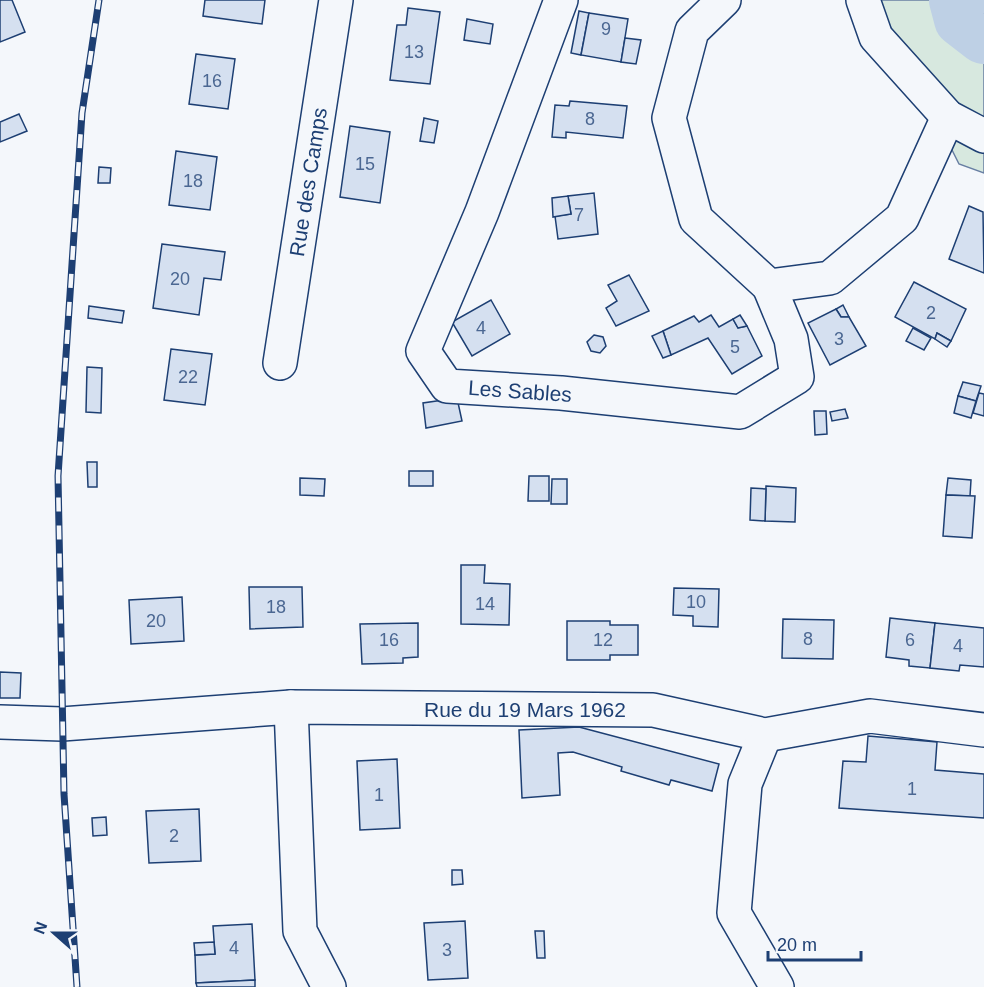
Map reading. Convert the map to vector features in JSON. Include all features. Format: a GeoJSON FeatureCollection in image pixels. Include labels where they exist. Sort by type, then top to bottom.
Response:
{"type":"FeatureCollection","features":[{"type":"Feature","properties":{"kind":"street","name":"Rue des Camps"},"geometry":{"type":"LineString","coordinates":[[280,363],[336,0]]}},
{"type":"Feature","properties":{"kind":"street","name":"Les Sables"},"geometry":{"type":"LineString","coordinates":[[561,0],[482,212],[423,351],[447,386],[561,393],[740,412],[797,377],[791,339],[769,286]]}},
{"type":"Feature","properties":{"kind":"street"},"geometry":{"type":"LineString","coordinates":[[724,0],[692,31],[669,118],[696,219],[769,286],[830,278],[902,218],[948,117]]}},
{"type":"Feature","properties":{"kind":"street"},"geometry":{"type":"LineString","coordinates":[[863,0],[876,37],[948,117],[984,136]]}},
{"type":"Feature","properties":{"kind":"street"},"geometry":{"type":"LineString","coordinates":[[291,707],[300,931],[329,987]]}},
{"type":"Feature","properties":{"kind":"street","name":"Rue du 19 Mars 1962"},"geometry":{"type":"LineString","coordinates":[[0,722],[62,724],[291,707],[653,710],[765,735],[870,716],[984,730]]}},
{"type":"Feature","properties":{"kind":"street"},"geometry":{"type":"LineString","coordinates":[[765,735],[745,784],[734,913],[777,987]]}},
{"type":"Feature","properties":{"kind":"shaded area"},"geometry":{"type":"Polygon","coordinates":[[[877,0],[984,0],[984,173],[959,164],[877,0]]]}},
{"type":"Feature","properties":{"kind":"building"},"geometry":{"type":"Polygon","coordinates":[[[0,0],[12,0],[25,32],[0,42],[0,0]]]}},
{"type":"Feature","properties":{"kind":"building"},"geometry":{"type":"Polygon","coordinates":[[[205,0],[265,0],[262,24],[203,16],[205,0]]]}},
{"type":"Feature","properties":{"kind":"building"},"geometry":{"type":"Polygon","coordinates":[[[408,8],[440,12],[430,84],[390,80],[397,25],[406,25],[408,8]]]}},
{"type":"Feature","properties":{"kind":"building"},"geometry":{"type":"Polygon","coordinates":[[[579,11],[589,13],[581,55],[571,53],[579,11]]]}},
{"type":"Feature","properties":{"kind":"building"},"geometry":{"type":"Polygon","coordinates":[[[589,13],[628,19],[621,62],[581,55],[589,13]]]}},
{"type":"Feature","properties":{"kind":"building"},"geometry":{"type":"Polygon","coordinates":[[[467,19],[493,24],[490,44],[464,40],[467,19]]]}},
{"type":"Feature","properties":{"kind":"building"},"geometry":{"type":"Polygon","coordinates":[[[625,38],[641,40],[636,64],[621,62],[625,38]]]}},
{"type":"Feature","properties":{"kind":"building"},"geometry":{"type":"Polygon","coordinates":[[[196,54],[235,59],[228,109],[189,104],[196,54]]]}},
{"type":"Feature","properties":{"kind":"building"},"geometry":{"type":"Polygon","coordinates":[[[570,101],[627,106],[623,138],[566,132],[566,138],[552,137],[555,105],[569,106],[570,101]]]}},
{"type":"Feature","properties":{"kind":"building"},"geometry":{"type":"Polygon","coordinates":[[[19,114],[27,131],[0,142],[0,122],[19,114]]]}},
{"type":"Feature","properties":{"kind":"building"},"geometry":{"type":"Polygon","coordinates":[[[424,118],[438,121],[434,143],[420,141],[424,118]]]}},
{"type":"Feature","properties":{"kind":"building"},"geometry":{"type":"Polygon","coordinates":[[[350,126],[390,132],[380,203],[340,197],[350,126]]]}},
{"type":"Feature","properties":{"kind":"building"},"geometry":{"type":"Polygon","coordinates":[[[176,151],[217,157],[210,210],[169,205],[176,151]]]}},
{"type":"Feature","properties":{"kind":"building"},"geometry":{"type":"Polygon","coordinates":[[[99,167],[111,168],[110,183],[98,183],[99,167]]]}},
{"type":"Feature","properties":{"kind":"building"},"geometry":{"type":"Polygon","coordinates":[[[594,193],[598,234],[558,239],[555,216],[571,214],[568,196],[594,193]]]}},
{"type":"Feature","properties":{"kind":"building"},"geometry":{"type":"Polygon","coordinates":[[[568,196],[571,214],[553,217],[552,198],[568,196]]]}},
{"type":"Feature","properties":{"kind":"building"},"geometry":{"type":"Polygon","coordinates":[[[969,206],[983,212],[984,273],[949,259],[969,206]]]}},
{"type":"Feature","properties":{"kind":"building"},"geometry":{"type":"Polygon","coordinates":[[[162,244],[225,252],[221,280],[204,278],[199,315],[153,308],[162,244]]]}},
{"type":"Feature","properties":{"kind":"building"},"geometry":{"type":"Polygon","coordinates":[[[629,275],[649,311],[616,326],[606,308],[617,301],[608,285],[629,275]]]}},
{"type":"Feature","properties":{"kind":"building"},"geometry":{"type":"Polygon","coordinates":[[[914,282],[966,309],[951,341],[937,333],[935,339],[895,317],[914,282]]]}},
{"type":"Feature","properties":{"kind":"building"},"geometry":{"type":"Polygon","coordinates":[[[491,300],[510,334],[472,356],[452,322],[491,300]]]}},
{"type":"Feature","properties":{"kind":"building"},"geometry":{"type":"Polygon","coordinates":[[[843,305],[849,317],[841,317],[836,309],[843,305]]]}},
{"type":"Feature","properties":{"kind":"building"},"geometry":{"type":"Polygon","coordinates":[[[89,306],[124,311],[122,323],[88,318],[89,306]]]}},
{"type":"Feature","properties":{"kind":"building"},"geometry":{"type":"Polygon","coordinates":[[[836,309],[841,317],[849,317],[866,346],[830,365],[808,323],[836,309]]]}},
{"type":"Feature","properties":{"kind":"building"},"geometry":{"type":"Polygon","coordinates":[[[711,315],[719,327],[733,319],[738,328],[747,326],[762,356],[732,374],[708,338],[671,355],[663,331],[694,316],[699,322],[711,315]]]}},
{"type":"Feature","properties":{"kind":"building"},"geometry":{"type":"Polygon","coordinates":[[[740,315],[747,326],[738,328],[733,319],[740,315]]]}},
{"type":"Feature","properties":{"kind":"building"},"geometry":{"type":"Polygon","coordinates":[[[913,328],[931,338],[924,350],[906,341],[913,328]]]}},
{"type":"Feature","properties":{"kind":"building"},"geometry":{"type":"Polygon","coordinates":[[[663,331],[671,355],[663,358],[652,336],[663,331]]]}},
{"type":"Feature","properties":{"kind":"building"},"geometry":{"type":"Polygon","coordinates":[[[937,333],[951,341],[947,347],[935,339],[937,333]]]}},
{"type":"Feature","properties":{"kind":"building"},"geometry":{"type":"Polygon","coordinates":[[[594,335],[603,337],[606,346],[600,353],[591,351],[587,342],[594,335]]]}},
{"type":"Feature","properties":{"kind":"building"},"geometry":{"type":"Polygon","coordinates":[[[171,349],[212,354],[205,405],[164,400],[171,349]]]}},
{"type":"Feature","properties":{"kind":"building"},"geometry":{"type":"Polygon","coordinates":[[[87,367],[102,368],[101,413],[86,412],[87,367]]]}},
{"type":"Feature","properties":{"kind":"building"},"geometry":{"type":"Polygon","coordinates":[[[963,382],[981,386],[976,401],[958,396],[963,382]]]}},
{"type":"Feature","properties":{"kind":"building"},"geometry":{"type":"Polygon","coordinates":[[[979,393],[984,394],[984,416],[973,413],[979,393]]]}},
{"type":"Feature","properties":{"kind":"building"},"geometry":{"type":"Polygon","coordinates":[[[958,396],[976,401],[971,418],[954,413],[958,396]]]}},
{"type":"Feature","properties":{"kind":"building"},"geometry":{"type":"Polygon","coordinates":[[[457,398],[462,421],[426,428],[423,403],[457,398]]]}},
{"type":"Feature","properties":{"kind":"building"},"geometry":{"type":"Polygon","coordinates":[[[845,409],[848,418],[832,421],[830,412],[845,409]]]}},
{"type":"Feature","properties":{"kind":"building"},"geometry":{"type":"Polygon","coordinates":[[[814,411],[826,411],[827,434],[815,435],[814,411]]]}},
{"type":"Feature","properties":{"kind":"building"},"geometry":{"type":"Polygon","coordinates":[[[87,462],[97,462],[97,487],[88,487],[87,462]]]}},
{"type":"Feature","properties":{"kind":"building"},"geometry":{"type":"Polygon","coordinates":[[[409,471],[433,471],[433,486],[409,486],[409,471]]]}},
{"type":"Feature","properties":{"kind":"building"},"geometry":{"type":"Polygon","coordinates":[[[529,476],[549,476],[549,501],[528,501],[529,476]]]}},
{"type":"Feature","properties":{"kind":"building"},"geometry":{"type":"Polygon","coordinates":[[[300,478],[325,479],[324,496],[300,495],[300,478]]]}},
{"type":"Feature","properties":{"kind":"building"},"geometry":{"type":"Polygon","coordinates":[[[948,478],[971,480],[970,496],[946,495],[948,478]]]}},
{"type":"Feature","properties":{"kind":"building"},"geometry":{"type":"Polygon","coordinates":[[[552,479],[567,479],[567,504],[551,504],[552,479]]]}},
{"type":"Feature","properties":{"kind":"building"},"geometry":{"type":"Polygon","coordinates":[[[766,486],[796,488],[795,522],[765,521],[766,486]]]}},
{"type":"Feature","properties":{"kind":"building"},"geometry":{"type":"Polygon","coordinates":[[[751,488],[766,489],[765,521],[750,520],[751,488]]]}},
{"type":"Feature","properties":{"kind":"building"},"geometry":{"type":"Polygon","coordinates":[[[946,495],[975,496],[972,538],[943,536],[946,495]]]}},
{"type":"Feature","properties":{"kind":"building"},"geometry":{"type":"Polygon","coordinates":[[[461,565],[485,565],[484,583],[510,584],[509,625],[461,624],[461,565]]]}},
{"type":"Feature","properties":{"kind":"building"},"geometry":{"type":"Polygon","coordinates":[[[249,587],[302,587],[303,627],[250,629],[249,587]]]}},
{"type":"Feature","properties":{"kind":"building"},"geometry":{"type":"Polygon","coordinates":[[[674,588],[719,589],[718,627],[693,626],[693,616],[673,615],[674,588]]]}},
{"type":"Feature","properties":{"kind":"building"},"geometry":{"type":"Polygon","coordinates":[[[182,597],[184,641],[131,644],[129,600],[182,597]]]}},
{"type":"Feature","properties":{"kind":"building"},"geometry":{"type":"Polygon","coordinates":[[[890,618],[935,623],[930,668],[909,666],[909,660],[886,657],[890,618]]]}},
{"type":"Feature","properties":{"kind":"building"},"geometry":{"type":"Polygon","coordinates":[[[783,619],[834,620],[833,659],[782,658],[783,619]]]}},
{"type":"Feature","properties":{"kind":"building"},"geometry":{"type":"Polygon","coordinates":[[[567,621],[610,621],[610,625],[638,625],[638,655],[610,655],[610,660],[567,660],[567,621]]]}},
{"type":"Feature","properties":{"kind":"building"},"geometry":{"type":"Polygon","coordinates":[[[418,623],[418,657],[403,658],[403,663],[362,664],[360,624],[418,623]]]}},
{"type":"Feature","properties":{"kind":"building"},"geometry":{"type":"Polygon","coordinates":[[[935,623],[984,628],[984,667],[960,665],[959,671],[930,668],[935,623]]]}},
{"type":"Feature","properties":{"kind":"building"},"geometry":{"type":"Polygon","coordinates":[[[0,672],[21,673],[20,698],[0,698],[0,672]]]}},
{"type":"Feature","properties":{"kind":"building"},"geometry":{"type":"Polygon","coordinates":[[[579,727],[719,764],[712,791],[671,780],[669,785],[621,771],[622,767],[573,752],[558,753],[560,795],[522,798],[519,730],[579,727]]]}},
{"type":"Feature","properties":{"kind":"building"},"geometry":{"type":"Polygon","coordinates":[[[868,736],[937,742],[935,770],[984,774],[984,818],[839,808],[843,761],[866,762],[868,736]]]}},
{"type":"Feature","properties":{"kind":"building"},"geometry":{"type":"Polygon","coordinates":[[[397,759],[400,828],[360,830],[357,761],[397,759]]]}},
{"type":"Feature","properties":{"kind":"building"},"geometry":{"type":"Polygon","coordinates":[[[199,809],[201,861],[149,863],[146,811],[199,809]]]}},
{"type":"Feature","properties":{"kind":"building"},"geometry":{"type":"Polygon","coordinates":[[[106,817],[107,835],[93,836],[92,818],[106,817]]]}},
{"type":"Feature","properties":{"kind":"building"},"geometry":{"type":"Polygon","coordinates":[[[452,870],[462,870],[463,884],[452,885],[452,870]]]}},
{"type":"Feature","properties":{"kind":"building"},"geometry":{"type":"Polygon","coordinates":[[[465,921],[468,978],[428,980],[424,923],[465,921]]]}},
{"type":"Feature","properties":{"kind":"building"},"geometry":{"type":"Polygon","coordinates":[[[252,924],[255,980],[196,983],[195,955],[215,954],[213,926],[252,924]]]}},
{"type":"Feature","properties":{"kind":"building"},"geometry":{"type":"Polygon","coordinates":[[[535,931],[544,931],[545,958],[537,958],[535,931]]]}},
{"type":"Feature","properties":{"kind":"building"},"geometry":{"type":"Polygon","coordinates":[[[214,942],[215,954],[195,955],[194,943],[214,942]]]}},
{"type":"Feature","properties":{"kind":"building"},"geometry":{"type":"Polygon","coordinates":[[[255,980],[255,987],[197,987],[196,983],[255,980]]]}},
{"type":"Feature","properties":{"kind":"waterway"},"geometry":{"type":"LineString","coordinates":[[957,0],[962,19],[984,36]]}},
{"type":"Feature","properties":{"kind":"railway"},"geometry":{"type":"LineString","coordinates":[[77,987],[64,794],[58,476],[82,113],[99,0]]}}]}
